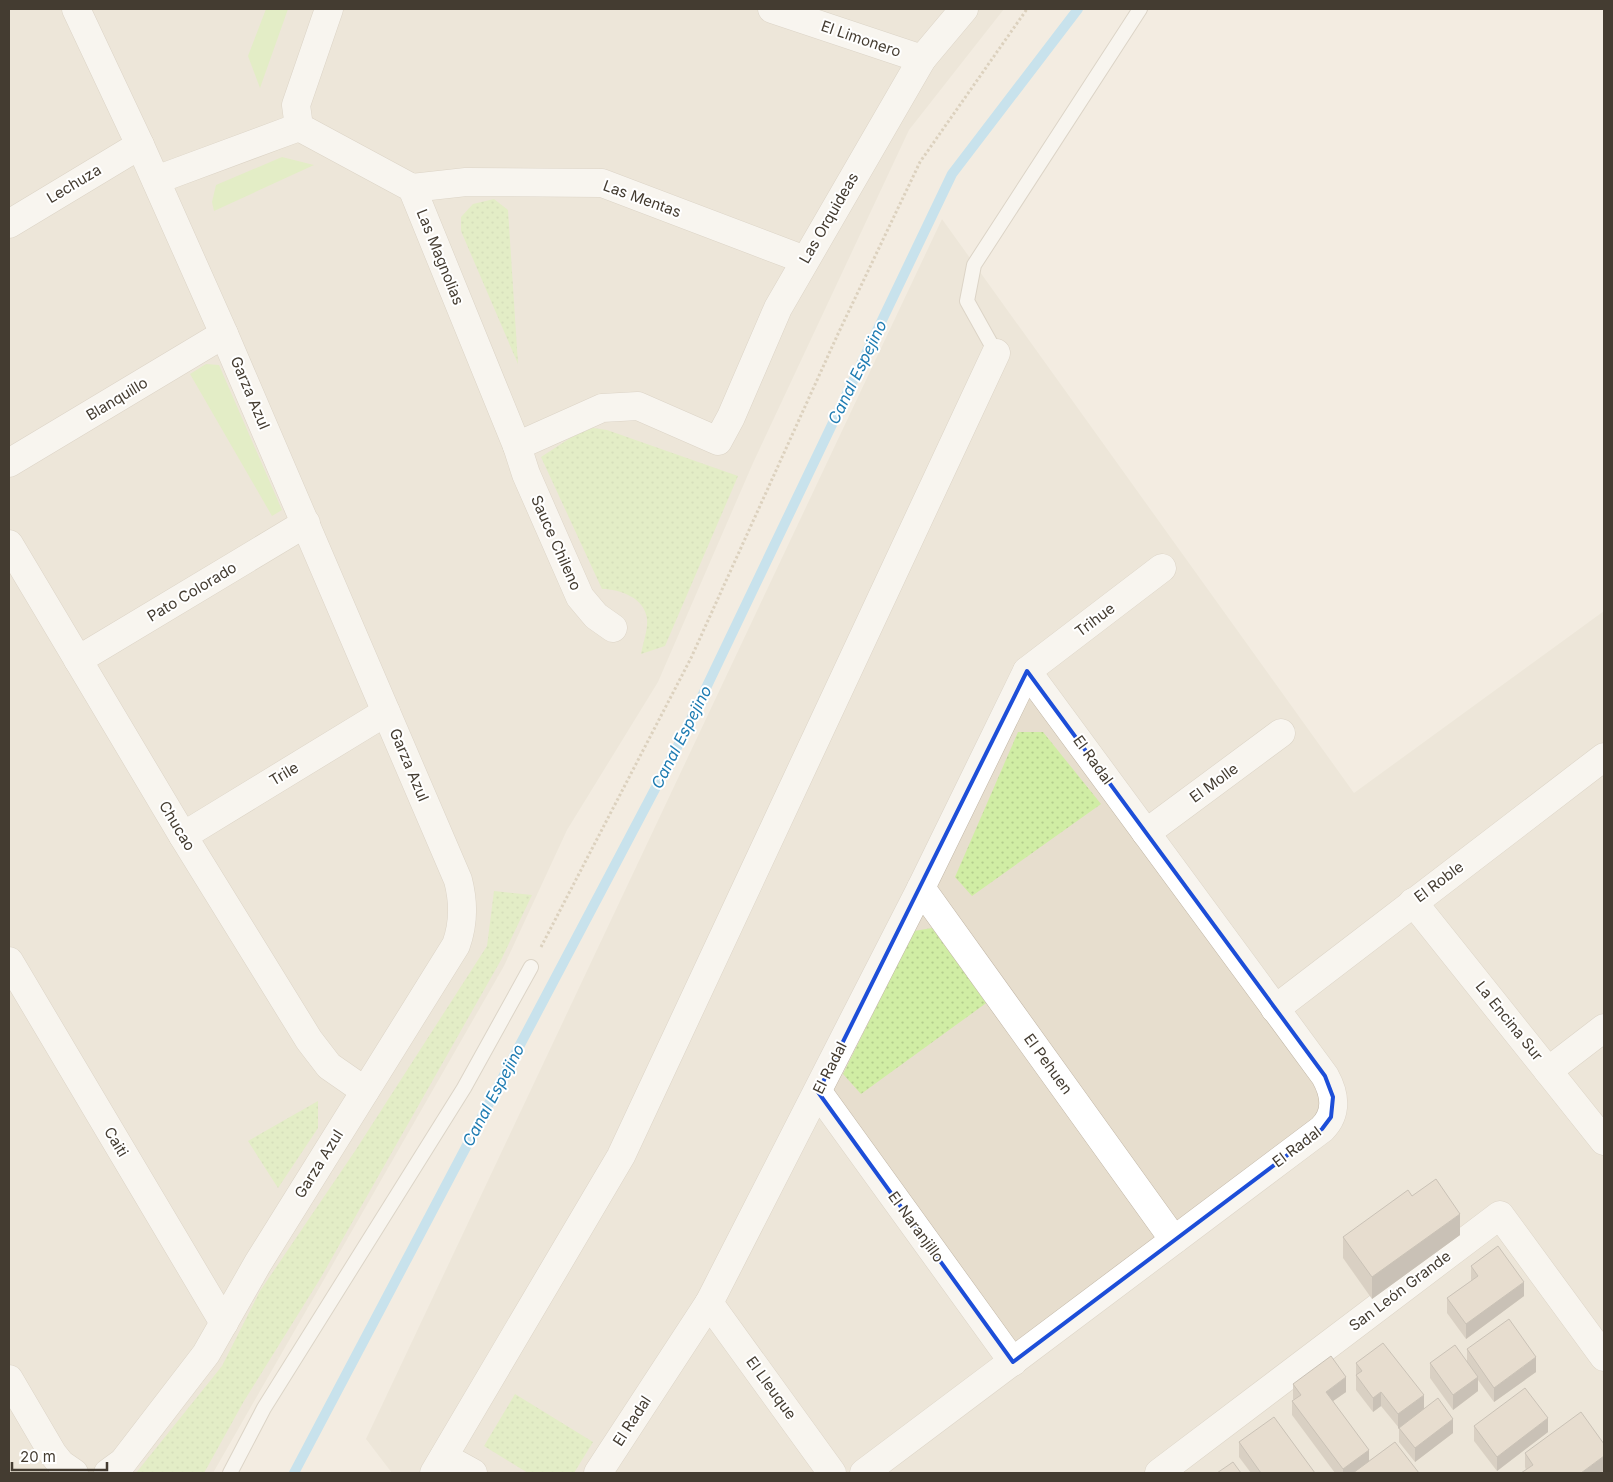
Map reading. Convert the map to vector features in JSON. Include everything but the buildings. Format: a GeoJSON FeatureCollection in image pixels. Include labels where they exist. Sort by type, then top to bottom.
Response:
{"type":"FeatureCollection","features":[{"type":"Feature","properties":{"kind":"street","name":"Garza Azul"},"geometry":{"type":"LineString","coordinates":[[76,9],[156,180],[224,334],[458,880],[462,895],[462,922],[456,945],[195,1371],[123,1462],[108,1473]]}},
{"type":"Feature","properties":{"kind":"street"},"geometry":{"type":"LineString","coordinates":[[299,126],[296,105],[328,9]]}},
{"type":"Feature","properties":{"kind":"street","name":"El Limonero"},"geometry":{"type":"LineString","coordinates":[[772,9],[922,59]]}},
{"type":"Feature","properties":{"kind":"street","name":"Las Orquideas"},"geometry":{"type":"LineString","coordinates":[[517,446],[602,408],[638,406],[718,441],[778,308],[805,260],[922,59],[964,9]]}},
{"type":"Feature","properties":{"kind":"street"},"geometry":{"type":"LineString","coordinates":[[156,180],[299,126],[412,188]]}},
{"type":"Feature","properties":{"kind":"street","name":"Lechuza"},"geometry":{"type":"LineString","coordinates":[[9,224],[140,145]]}},
{"type":"Feature","properties":{"kind":"street","name":"Las Mentas"},"geometry":{"type":"LineString","coordinates":[[412,188],[466,182],[602,183],[805,260]]}},
{"type":"Feature","properties":{"kind":"street","name":"Las Magnolias"},"geometry":{"type":"LineString","coordinates":[[412,188],[517,446]]}},
{"type":"Feature","properties":{"kind":"street","name":"Blanquillo"},"geometry":{"type":"LineString","coordinates":[[9,463],[224,334]]}},
{"type":"Feature","properties":{"kind":"street"},"geometry":{"type":"LineString","coordinates":[[473,1473],[439,1465],[621,1156],[996,353]]}},
{"type":"Feature","properties":{"kind":"street","name":"Sauce Chileno"},"geometry":{"type":"LineString","coordinates":[[517,446],[526,474],[580,597],[596,616],[614,628]]}},
{"type":"Feature","properties":{"kind":"street","name":"Pato Colorado"},"geometry":{"type":"LineString","coordinates":[[78,660],[306,523]]}},
{"type":"Feature","properties":{"kind":"street","name":"Chucao"},"geometry":{"type":"LineString","coordinates":[[9,544],[183,836],[316,1051],[329,1066],[365,1091]]}},
{"type":"Feature","properties":{"kind":"street","name":"Trihue"},"geometry":{"type":"LineString","coordinates":[[1027,671],[1162,568]]}},
{"type":"Feature","properties":{"kind":"street","name":"El Radal"},"geometry":{"type":"LineString","coordinates":[[598,1473],[709,1303],[921,888],[1027,671],[1329,1083],[1333,1097],[1331,1117],[1322,1128],[864,1473]]}},
{"type":"Feature","properties":{"kind":"street","name":"Trile"},"geometry":{"type":"LineString","coordinates":[[183,836],[386,712]]}},
{"type":"Feature","properties":{"kind":"street","name":"El Molle"},"geometry":{"type":"LineString","coordinates":[[1146,833],[1281,733]]}},
{"type":"Feature","properties":{"kind":"street","name":"El Roble"},"geometry":{"type":"LineString","coordinates":[[1275,1009],[1604,757]]}},
{"type":"Feature","properties":{"kind":"street","name":"El Pehuen"},"geometry":{"type":"LineString","coordinates":[[921,888],[1174,1240]]}},
{"type":"Feature","properties":{"kind":"street","name":"La Encina Sur"},"geometry":{"type":"LineString","coordinates":[[1413,902],[1604,1141]]}},
{"type":"Feature","properties":{"kind":"street","name":"Caiti"},"geometry":{"type":"LineString","coordinates":[[9,961],[224,1322]]}},
{"type":"Feature","properties":{"kind":"street"},"geometry":{"type":"LineString","coordinates":[[1548,1071],[1604,1028]]}},
{"type":"Feature","properties":{"kind":"street","name":"El Naranjillo"},"geometry":{"type":"LineString","coordinates":[[818,1092],[1013,1362]]}},
{"type":"Feature","properties":{"kind":"street","name":"San León Grande"},"geometry":{"type":"LineString","coordinates":[[1159,1473],[1500,1215],[1604,1357]]}},
{"type":"Feature","properties":{"kind":"street","name":"El Lleuque"},"geometry":{"type":"LineString","coordinates":[[709,1303],[832,1473]]}},
{"type":"Feature","properties":{"kind":"street"},"geometry":{"type":"LineString","coordinates":[[9,1379],[53,1454],[61,1464],[74,1473]]}},
{"type":"Feature","properties":{"kind":"lane"},"geometry":{"type":"LineString","coordinates":[[996,353],[967,301],[974,265],[1140,9]]}},
{"type":"Feature","properties":{"kind":"lane"},"geometry":{"type":"LineString","coordinates":[[230,1473],[264,1408],[464,1088],[530,967]]}},
{"type":"Feature","properties":{"kind":"path"},"geometry":{"type":"LineString","coordinates":[[530,967],[691,658],[837,336],[920,162],[1027,9]]}},
{"type":"Feature","properties":{"kind":"highlighted area"},"geometry":{"type":"Polygon","coordinates":[[[1027,671],[1325,1076],[1333,1097],[1331,1117],[1322,1129],[1013,1362],[818,1092],[1027,671]]]}},
{"type":"Feature","properties":{"kind":"shaded area"},"geometry":{"type":"Polygon","coordinates":[[[9,9],[1004,9],[909,130],[753,463],[658,682],[567,830],[504,966],[213,1473],[9,1473],[9,9]]]}},
{"type":"Feature","properties":{"kind":"shaded area"},"geometry":{"type":"Polygon","coordinates":[[[942,219],[1354,793],[1604,611],[1604,1473],[392,1473],[366,1439],[942,219]]]}},
{"type":"Feature","properties":{"kind":"green space"},"geometry":{"type":"Polygon","coordinates":[[[266,9],[288,9],[260,88],[248,56],[266,9]]]}},
{"type":"Feature","properties":{"kind":"green space"},"geometry":{"type":"Polygon","coordinates":[[[282,157],[314,165],[214,211],[212,202],[216,185],[282,157]]]}},
{"type":"Feature","properties":{"kind":"green space"},"geometry":{"type":"Polygon","coordinates":[[[494,199],[508,210],[518,364],[461,231],[461,217],[473,204],[494,199]]]}},
{"type":"Feature","properties":{"kind":"green space"},"geometry":{"type":"Polygon","coordinates":[[[206,364],[219,365],[282,510],[272,516],[190,374],[206,364]]]}},
{"type":"Feature","properties":{"kind":"green space"},"geometry":{"type":"Polygon","coordinates":[[[593,428],[607,430],[738,476],[665,646],[641,654],[647,628],[647,619],[642,605],[624,593],[602,589],[541,457],[581,431],[593,428]]]}},
{"type":"Feature","properties":{"kind":"green space"},"geometry":{"type":"Polygon","coordinates":[[[1018,732],[1043,732],[1101,804],[972,896],[955,877],[1018,732]]]}},
{"type":"Feature","properties":{"kind":"green space"},"geometry":{"type":"Polygon","coordinates":[[[494,891],[532,895],[501,960],[320,1279],[244,1401],[204,1473],[136,1473],[222,1366],[260,1291],[355,1151],[487,946],[494,891]]]}},
{"type":"Feature","properties":{"kind":"green space"},"geometry":{"type":"Polygon","coordinates":[[[932,928],[989,1001],[861,1094],[843,1074],[914,931],[932,928]]]}},
{"type":"Feature","properties":{"kind":"green space"},"geometry":{"type":"Polygon","coordinates":[[[318,1101],[318,1128],[278,1188],[248,1141],[318,1101]]]}},
{"type":"Feature","properties":{"kind":"green space"},"geometry":{"type":"Polygon","coordinates":[[[515,1394],[593,1442],[574,1473],[528,1473],[484,1446],[515,1394]]]}},
{"type":"Feature","properties":{"kind":"waterway","name":"Canal Espejino"},"geometry":{"type":"LineString","coordinates":[[294,1473],[683,736],[952,174],[1078,9]]}}]}
